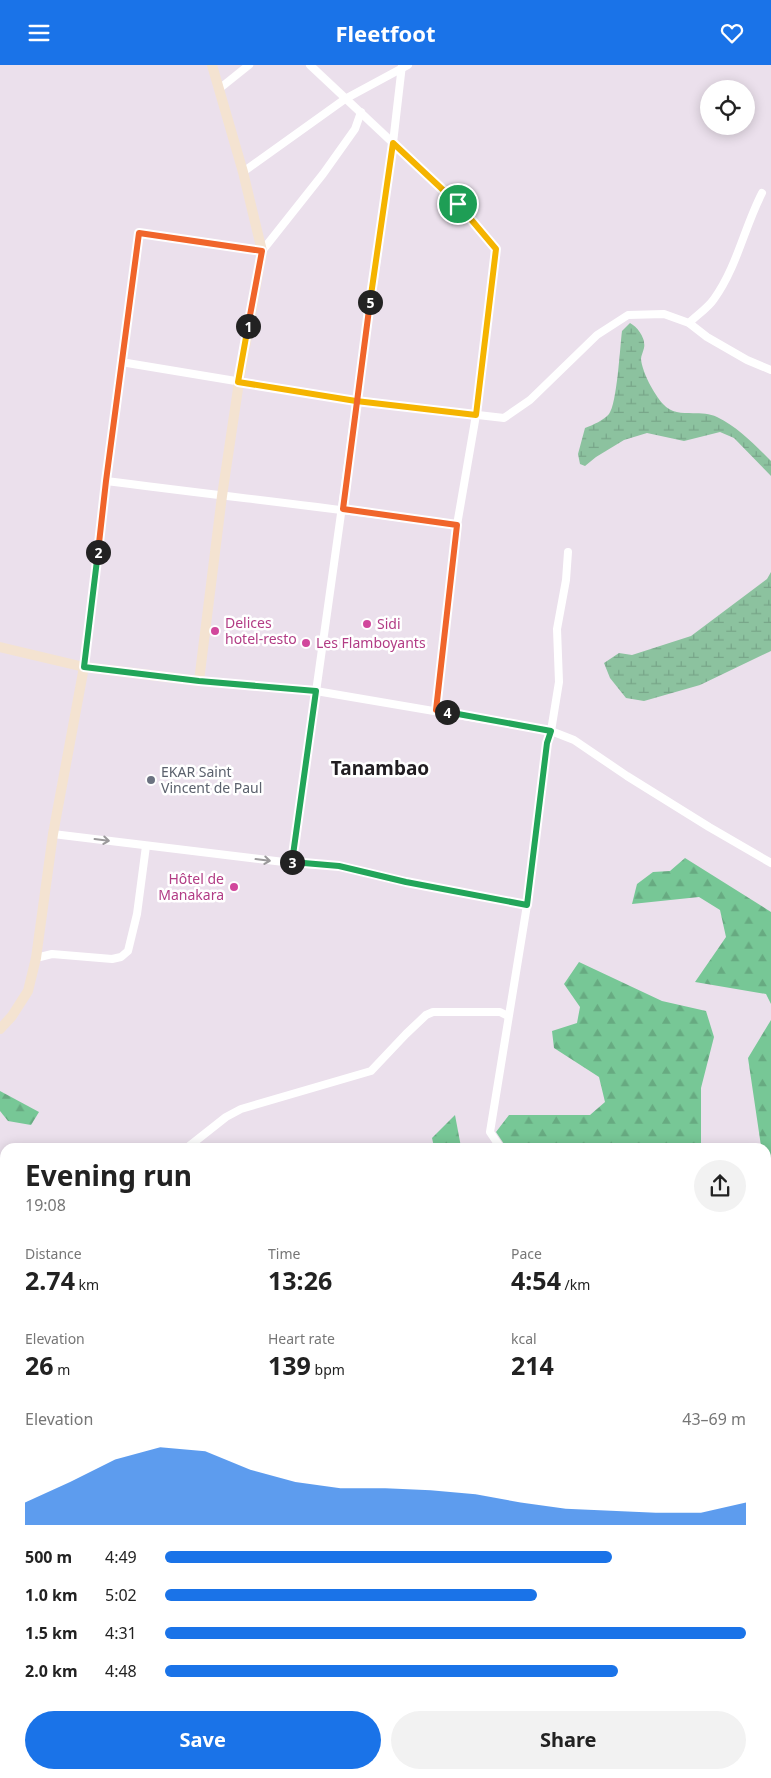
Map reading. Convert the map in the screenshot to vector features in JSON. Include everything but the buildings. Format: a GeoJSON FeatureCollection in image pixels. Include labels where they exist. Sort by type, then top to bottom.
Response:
{"type":"FeatureCollection","features":[{"type":"Feature","properties":{"kind":"street"},"geometry":{"type":"LineString","coordinates":[[199,681],[238,382],[262,251],[243,172],[212,65]]}},
{"type":"Feature","properties":{"kind":"street"},"geometry":{"type":"LineString","coordinates":[[219,89],[249,65]]}},
{"type":"Feature","properties":{"kind":"street"},"geometry":{"type":"LineString","coordinates":[[310,65],[458,204],[496,249],[476,415],[457,525],[436,710]]}},
{"type":"Feature","properties":{"kind":"street"},"geometry":{"type":"LineString","coordinates":[[243,172],[345,99],[404,66]]}},
{"type":"Feature","properties":{"kind":"street"},"geometry":{"type":"LineString","coordinates":[[292,863],[404,66]]}},
{"type":"Feature","properties":{"kind":"street"},"geometry":{"type":"LineString","coordinates":[[262,251],[323,174],[355,129],[361,112]]}},
{"type":"Feature","properties":{"kind":"street"},"geometry":{"type":"LineString","coordinates":[[689,323],[713,301],[730,273],[750,217],[762,193]]}},
{"type":"Feature","properties":{"kind":"street"},"geometry":{"type":"LineString","coordinates":[[0,1029],[28,991],[36,957],[53,835],[84,667],[121,362],[139,233],[262,251]]}},
{"type":"Feature","properties":{"kind":"street"},"geometry":{"type":"LineString","coordinates":[[121,362],[356,401],[504,418],[530,400],[597,335],[628,315],[664,314],[689,323],[707,337],[747,360],[771,370]]}},
{"type":"Feature","properties":{"kind":"street"},"geometry":{"type":"LineString","coordinates":[[106,481],[343,509],[457,525]]}},
{"type":"Feature","properties":{"kind":"street"},"geometry":{"type":"LineString","coordinates":[[497,1143],[490,1132],[527,905],[547,743],[551,731],[558,682],[557,629],[566,580],[568,551]]}},
{"type":"Feature","properties":{"kind":"street"},"geometry":{"type":"LineString","coordinates":[[0,647],[84,667],[199,681],[316,691],[551,731],[574,740],[708,827],[771,863]]}},
{"type":"Feature","properties":{"kind":"street"},"geometry":{"type":"LineString","coordinates":[[53,835],[292,863],[339,866],[406,882],[527,905]]}},
{"type":"Feature","properties":{"kind":"street"},"geometry":{"type":"LineString","coordinates":[[36,957],[52,954],[112,959],[120,957],[128,951],[137,914],[146,846]]}},
{"type":"Feature","properties":{"kind":"street"},"geometry":{"type":"LineString","coordinates":[[193,1143],[226,1117],[241,1109],[371,1071],[406,1034],[426,1015],[433,1012],[500,1012],[508,1016]]}},
{"type":"Feature","properties":{"kind":"green space"},"geometry":{"type":"Polygon","coordinates":[[[630,323],[643,337],[644,348],[641,359],[644,370],[652,389],[663,404],[675,412],[703,413],[717,417],[732,426],[771,461],[771,476],[734,438],[720,432],[684,441],[647,433],[624,440],[585,466],[580,464],[578,454],[585,428],[604,418],[612,408],[622,331],[630,323]]]}},
{"type":"Feature","properties":{"kind":"green space"},"geometry":{"type":"Polygon","coordinates":[[[771,572],[771,651],[700,685],[644,701],[626,698],[610,678],[604,663],[619,653],[632,655],[691,636],[767,579],[771,572]]]}},
{"type":"Feature","properties":{"kind":"green space"},"geometry":{"type":"Polygon","coordinates":[[[685,858],[771,912],[771,1004],[766,994],[695,982],[726,937],[720,910],[699,897],[632,904],[637,884],[653,872],[670,871],[685,858]]]}},
{"type":"Feature","properties":{"kind":"green space"},"geometry":{"type":"Polygon","coordinates":[[[579,962],[662,1001],[706,1011],[714,1037],[701,1088],[701,1143],[503,1143],[496,1132],[509,1115],[590,1115],[605,1102],[599,1077],[554,1048],[552,1031],[577,1023],[580,1007],[564,984],[579,962]]]}},
{"type":"Feature","properties":{"kind":"green space"},"geometry":{"type":"Polygon","coordinates":[[[771,1020],[771,1143],[761,1143],[748,1058],[771,1020]]]}},
{"type":"Feature","properties":{"kind":"green space"},"geometry":{"type":"Polygon","coordinates":[[[0,1091],[39,1112],[31,1125],[8,1121],[0,1111],[0,1091]]]}},
{"type":"Feature","properties":{"kind":"green space"},"geometry":{"type":"Polygon","coordinates":[[[455,1115],[460,1143],[433,1143],[432,1138],[455,1115]]]}},
{"type":"Feature","properties":{"kind":"place","name":"Sidi"},"geometry":{"type":"Point","coordinates":[367,624]}},
{"type":"Feature","properties":{"kind":"place","name":"Delices hotel-resto"},"geometry":{"type":"Point","coordinates":[215,631]}},
{"type":"Feature","properties":{"kind":"place","name":"Les Flamboyants"},"geometry":{"type":"Point","coordinates":[306,643]}},
{"type":"Feature","properties":{"kind":"place","name":"EKAR Saint Vincent de Paul"},"geometry":{"type":"Point","coordinates":[151,780]}},
{"type":"Feature","properties":{"kind":"place","name":"Hôtel de Manakara"},"geometry":{"type":"Point","coordinates":[234,887]}},
{"type":"Feature","properties":{"kind":"district","name":"Tanambao"},"geometry":{"type":"Point","coordinates":[380,768]}},
{"type":"Feature","properties":{"kind":"route"},"geometry":{"type":"LineString","coordinates":[[458,204],[393,143],[356,401],[343,509],[457,525],[436,710],[551,731],[547,743],[527,905],[406,882],[339,866],[292,863],[316,691],[199,681],[84,667],[106,481],[139,233],[262,251],[238,382],[316,393],[356,401],[476,415],[496,249],[458,204]]}}]}
